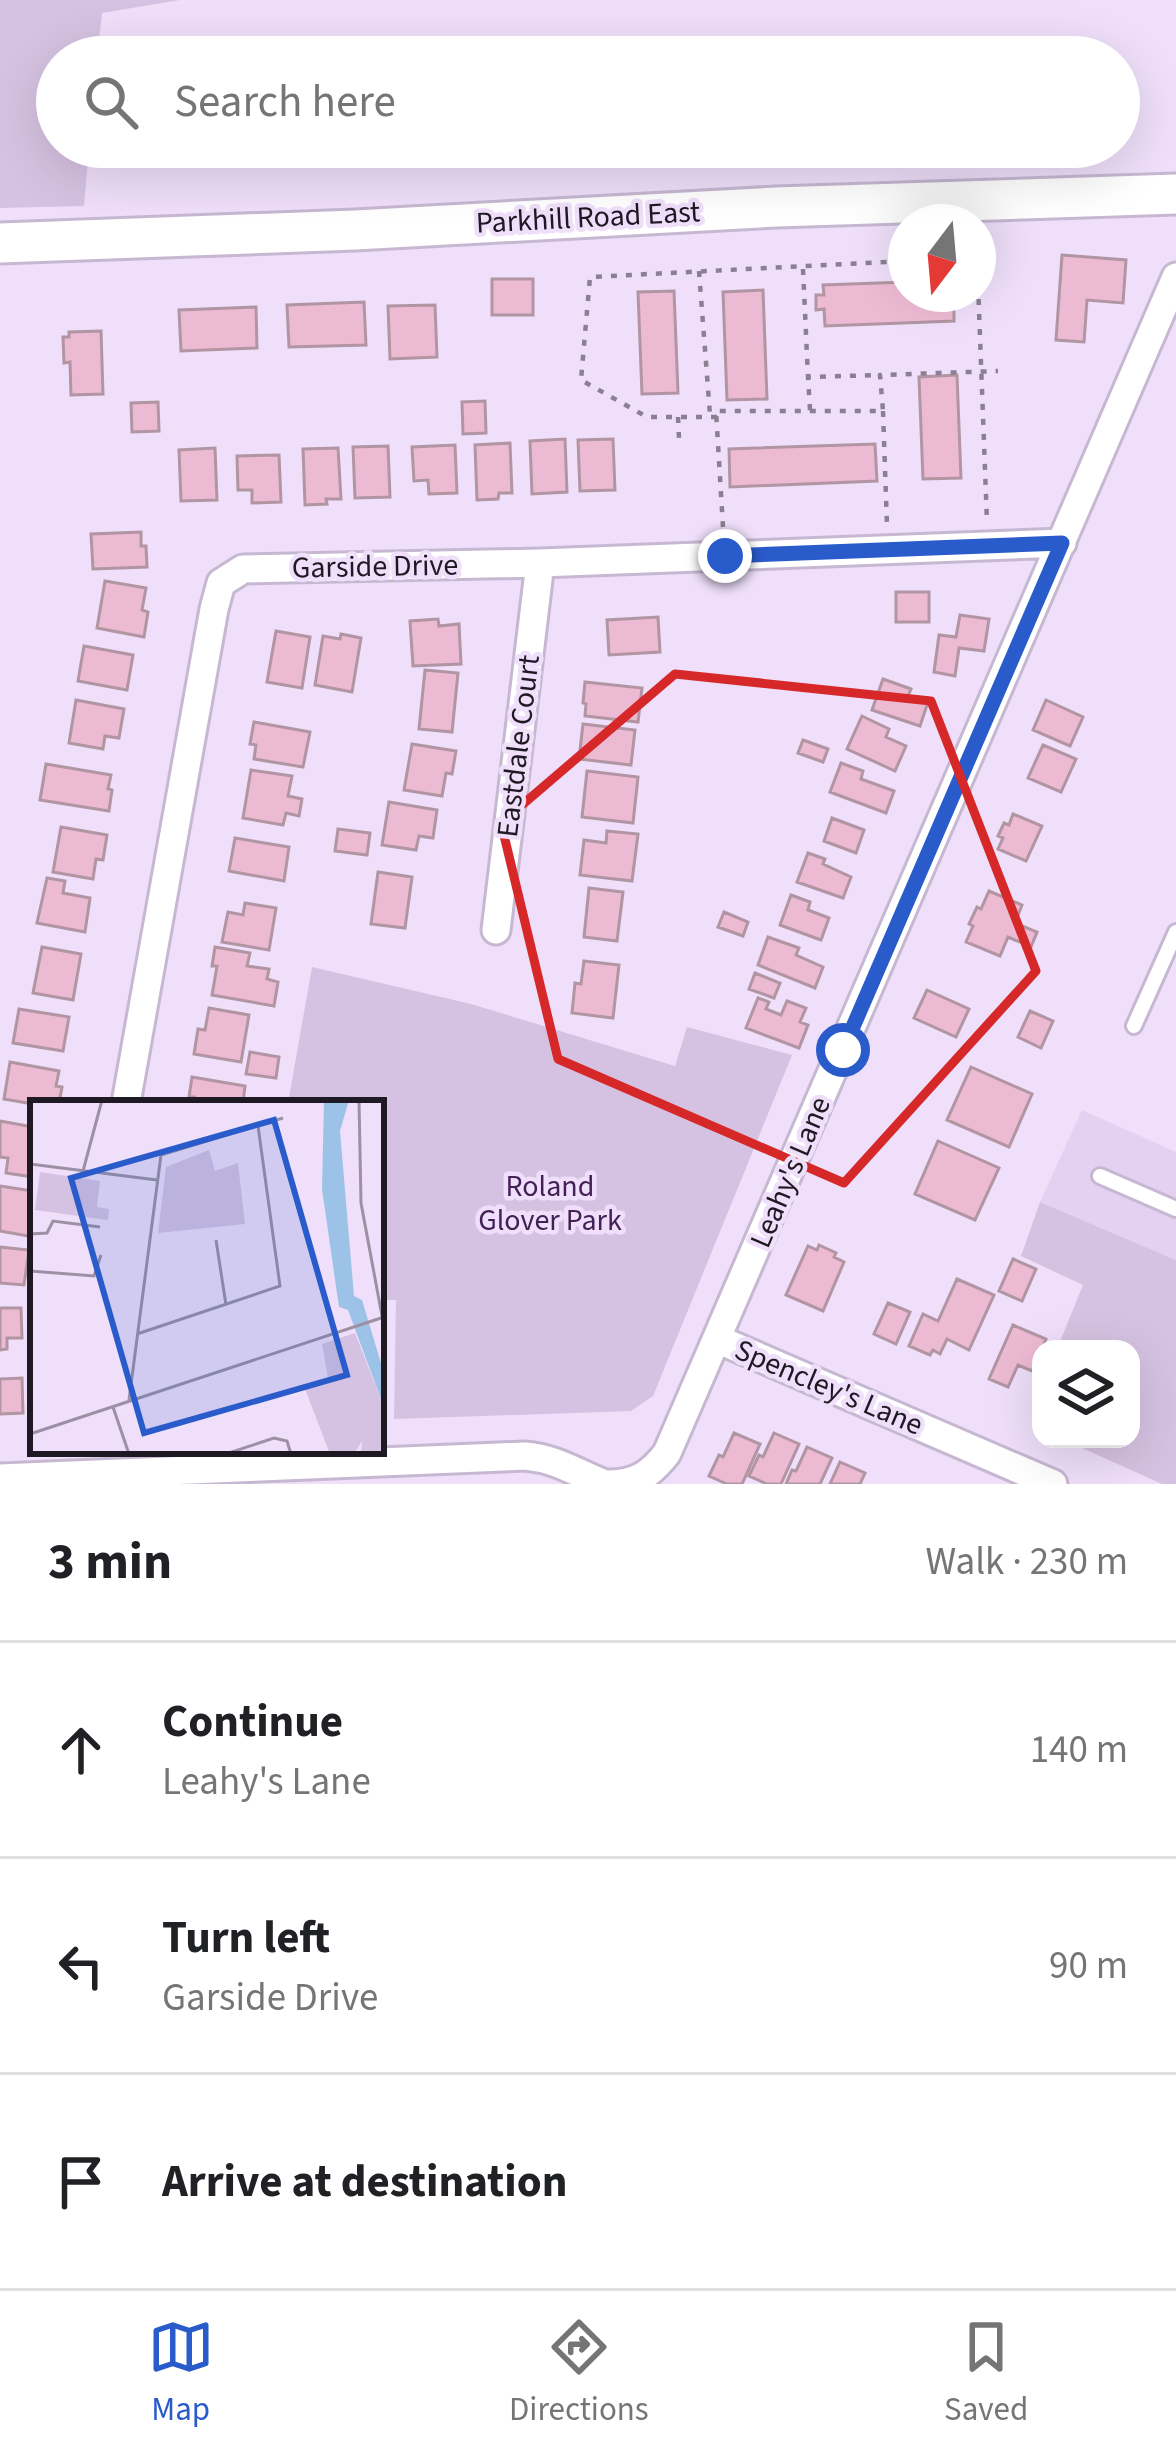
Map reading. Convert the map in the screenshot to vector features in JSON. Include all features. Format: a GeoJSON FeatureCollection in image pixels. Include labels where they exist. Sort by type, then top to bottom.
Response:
{"type":"FeatureCollection","features":[{"type":"Feature","properties":{"kind":"main road","name":"Parkhill Road East"},"geometry":{"type":"LineString","coordinates":[[0,243],[776,207],[1176,194]]}},
{"type":"Feature","properties":{"kind":"street","name":"Leahy's Lane"},"geometry":{"type":"LineString","coordinates":[[717,1339],[1176,277]]}},
{"type":"Feature","properties":{"kind":"street","name":"Garside Drive"},"geometry":{"type":"LineString","coordinates":[[127,1100],[214,609],[221,583],[243,569],[1062,543]]}},
{"type":"Feature","properties":{"kind":"street","name":"Eastdale Court"},"geometry":{"type":"LineString","coordinates":[[496,930],[540,562]]}},
{"type":"Feature","properties":{"kind":"street","name":"Spencley's Lane"},"geometry":{"type":"LineString","coordinates":[[0,1478],[95,1462],[525,1456],[547,1458],[607,1484],[625,1484],[643,1478],[667,1453],[717,1339],[1054,1484]]}},
{"type":"Feature","properties":{"kind":"lane"},"geometry":{"type":"LineString","coordinates":[[1134,1026],[1176,932]]}},
{"type":"Feature","properties":{"kind":"lane"},"geometry":{"type":"LineString","coordinates":[[1100,1176],[1176,1210]]}},
{"type":"Feature","properties":{"kind":"path"},"geometry":{"type":"LineString","coordinates":[[713,417],[646,417],[581,380],[590,277],[888,262]]}},
{"type":"Feature","properties":{"kind":"path"},"geometry":{"type":"LineString","coordinates":[[803,266],[810,410]]}},
{"type":"Feature","properties":{"kind":"path"},"geometry":{"type":"LineString","coordinates":[[699,272],[725,556]]}},
{"type":"Feature","properties":{"kind":"path"},"geometry":{"type":"LineString","coordinates":[[979,312],[988,546]]}},
{"type":"Feature","properties":{"kind":"path"},"geometry":{"type":"LineString","coordinates":[[808,377],[998,371]]}},
{"type":"Feature","properties":{"kind":"path"},"geometry":{"type":"LineString","coordinates":[[880,375],[887,550]]}},
{"type":"Feature","properties":{"kind":"path"},"geometry":{"type":"LineString","coordinates":[[713,417],[716,410],[883,411]]}},
{"type":"Feature","properties":{"kind":"path"},"geometry":{"type":"LineString","coordinates":[[678,416],[679,438]]}},
{"type":"Feature","properties":{"kind":"highlighted area"},"geometry":{"type":"Polygon","coordinates":[[[675,674],[931,701],[1036,971],[844,1183],[558,1059],[501,823],[675,674]]]}},
{"type":"Feature","properties":{"kind":"shaded area"},"geometry":{"type":"Polygon","coordinates":[[[1082,1110],[1176,1152],[1176,1260],[1040,1202],[1082,1110]]]}},
{"type":"Feature","properties":{"kind":"green space"},"geometry":{"type":"Polygon","coordinates":[[[0,0],[180,0],[102,13],[99,36],[36,36],[36,168],[87,168],[84,206],[0,208],[0,0]]]}},
{"type":"Feature","properties":{"kind":"green space","name":"Roland Glover Park"},"geometry":{"type":"Polygon","coordinates":[[[312,967],[471,1004],[675,1066],[687,1027],[792,1055],[653,1396],[631,1411],[394,1419],[396,1300],[384,1300],[384,1100],[289,1100],[312,967]]]}},
{"type":"Feature","properties":{"kind":"green space"},"geometry":{"type":"Polygon","coordinates":[[[1040,1202],[1176,1260],[1176,1484],[1162,1484],[1082,1448],[1140,1448],[1140,1340],[1061,1340],[1083,1285],[1021,1256],[1040,1202]]]}},
{"type":"Feature","properties":{"kind":"building"},"geometry":{"type":"Polygon","coordinates":[[[1062,255],[1126,260],[1123,303],[1087,300],[1084,342],[1056,340],[1062,255]]]}},
{"type":"Feature","properties":{"kind":"building"},"geometry":{"type":"Polygon","coordinates":[[[492,279],[533,279],[533,315],[492,315],[492,279]]]}},
{"type":"Feature","properties":{"kind":"building"},"geometry":{"type":"Polygon","coordinates":[[[888,283],[888,312],[954,312],[954,321],[825,326],[824,309],[816,310],[816,295],[824,295],[823,285],[888,283]]]}},
{"type":"Feature","properties":{"kind":"building"},"geometry":{"type":"Polygon","coordinates":[[[763,290],[767,399],[727,400],[723,292],[763,290]]]}},
{"type":"Feature","properties":{"kind":"building"},"geometry":{"type":"Polygon","coordinates":[[[674,291],[678,393],[642,394],[638,292],[674,291]]]}},
{"type":"Feature","properties":{"kind":"building"},"geometry":{"type":"Polygon","coordinates":[[[364,302],[366,345],[289,347],[287,305],[364,302]]]}},
{"type":"Feature","properties":{"kind":"building"},"geometry":{"type":"Polygon","coordinates":[[[435,305],[437,357],[390,359],[388,306],[435,305]]]}},
{"type":"Feature","properties":{"kind":"building"},"geometry":{"type":"Polygon","coordinates":[[[256,307],[257,348],[181,351],[179,310],[256,307]]]}},
{"type":"Feature","properties":{"kind":"building"},"geometry":{"type":"Polygon","coordinates":[[[101,331],[103,394],[71,395],[63,337],[69,337],[69,332],[101,331]]]}},
{"type":"Feature","properties":{"kind":"building"},"geometry":{"type":"Polygon","coordinates":[[[957,375],[961,478],[923,479],[919,377],[957,375]]]}},
{"type":"Feature","properties":{"kind":"building"},"geometry":{"type":"Polygon","coordinates":[[[485,401],[486,433],[463,434],[462,402],[485,401]]]}},
{"type":"Feature","properties":{"kind":"building"},"geometry":{"type":"Polygon","coordinates":[[[158,402],[159,431],[132,432],[131,403],[158,402]]]}},
{"type":"Feature","properties":{"kind":"building"},"geometry":{"type":"Polygon","coordinates":[[[565,439],[567,492],[532,494],[530,441],[565,439]]]}},
{"type":"Feature","properties":{"kind":"building"},"geometry":{"type":"Polygon","coordinates":[[[613,439],[615,490],[580,491],[578,440],[613,439]]]}},
{"type":"Feature","properties":{"kind":"building"},"geometry":{"type":"Polygon","coordinates":[[[510,443],[512,493],[477,500],[475,445],[510,443]]]}},
{"type":"Feature","properties":{"kind":"building"},"geometry":{"type":"Polygon","coordinates":[[[875,444],[877,481],[730,487],[729,449],[875,444]]]}},
{"type":"Feature","properties":{"kind":"building"},"geometry":{"type":"Polygon","coordinates":[[[455,445],[457,493],[429,494],[428,480],[414,481],[412,447],[455,445]]]}},
{"type":"Feature","properties":{"kind":"building"},"geometry":{"type":"Polygon","coordinates":[[[388,446],[390,497],[355,498],[353,447],[388,446]]]}},
{"type":"Feature","properties":{"kind":"building"},"geometry":{"type":"Polygon","coordinates":[[[215,448],[217,500],[181,501],[179,450],[215,448]]]}},
{"type":"Feature","properties":{"kind":"building"},"geometry":{"type":"Polygon","coordinates":[[[338,448],[341,499],[305,505],[303,449],[338,448]]]}},
{"type":"Feature","properties":{"kind":"building"},"geometry":{"type":"Polygon","coordinates":[[[279,455],[281,502],[252,503],[252,490],[238,490],[237,456],[279,455]]]}},
{"type":"Feature","properties":{"kind":"building"},"geometry":{"type":"Polygon","coordinates":[[[141,532],[147,567],[93,569],[91,534],[141,532]]]}},
{"type":"Feature","properties":{"kind":"building"},"geometry":{"type":"Polygon","coordinates":[[[105,581],[146,588],[144,637],[97,628],[105,581]]]}},
{"type":"Feature","properties":{"kind":"building"},"geometry":{"type":"Polygon","coordinates":[[[896,592],[929,592],[929,622],[896,622],[896,592]]]}},
{"type":"Feature","properties":{"kind":"building"},"geometry":{"type":"Polygon","coordinates":[[[960,615],[989,619],[984,651],[959,648],[955,676],[934,672],[939,635],[956,637],[960,615]]]}},
{"type":"Feature","properties":{"kind":"building"},"geometry":{"type":"Polygon","coordinates":[[[658,617],[660,652],[609,655],[607,620],[658,617]]]}},
{"type":"Feature","properties":{"kind":"building"},"geometry":{"type":"Polygon","coordinates":[[[438,619],[439,626],[459,624],[461,664],[413,666],[410,621],[438,619]]]}},
{"type":"Feature","properties":{"kind":"building"},"geometry":{"type":"Polygon","coordinates":[[[276,631],[310,637],[302,688],[267,682],[276,631]]]}},
{"type":"Feature","properties":{"kind":"building"},"geometry":{"type":"Polygon","coordinates":[[[341,634],[361,638],[352,692],[315,685],[323,636],[340,639],[341,634]]]}},
{"type":"Feature","properties":{"kind":"building"},"geometry":{"type":"Polygon","coordinates":[[[84,646],[133,655],[127,690],[78,681],[84,646]]]}},
{"type":"Feature","properties":{"kind":"building"},"geometry":{"type":"Polygon","coordinates":[[[425,670],[458,673],[452,732],[419,729],[425,670]]]}},
{"type":"Feature","properties":{"kind":"building"},"geometry":{"type":"Polygon","coordinates":[[[883,679],[911,689],[908,696],[928,702],[920,726],[872,710],[883,679]]]}},
{"type":"Feature","properties":{"kind":"building"},"geometry":{"type":"Polygon","coordinates":[[[585,682],[642,688],[638,722],[585,716],[585,682]]]}},
{"type":"Feature","properties":{"kind":"building"},"geometry":{"type":"Polygon","coordinates":[[[76,700],[124,709],[119,738],[105,736],[103,749],[69,743],[76,700]]]}},
{"type":"Feature","properties":{"kind":"building"},"geometry":{"type":"Polygon","coordinates":[[[1046,700],[1083,717],[1070,746],[1033,730],[1046,700]]]}},
{"type":"Feature","properties":{"kind":"building"},"geometry":{"type":"Polygon","coordinates":[[[862,716],[889,729],[886,737],[906,746],[895,771],[847,749],[862,716]]]}},
{"type":"Feature","properties":{"kind":"building"},"geometry":{"type":"Polygon","coordinates":[[[254,722],[310,732],[303,767],[254,759],[256,745],[250,744],[254,722]]]}},
{"type":"Feature","properties":{"kind":"building"},"geometry":{"type":"Polygon","coordinates":[[[583,724],[635,730],[631,765],[579,759],[583,724]]]}},
{"type":"Feature","properties":{"kind":"building"},"geometry":{"type":"Polygon","coordinates":[[[803,740],[828,749],[823,762],[798,753],[803,740]]]}},
{"type":"Feature","properties":{"kind":"building"},"geometry":{"type":"Polygon","coordinates":[[[412,744],[456,751],[442,796],[404,790],[412,744]]]}},
{"type":"Feature","properties":{"kind":"building"},"geometry":{"type":"Polygon","coordinates":[[[1043,745],[1076,759],[1061,792],[1028,778],[1043,745]]]}},
{"type":"Feature","properties":{"kind":"building"},"geometry":{"type":"Polygon","coordinates":[[[841,763],[863,771],[861,779],[894,791],[886,813],[830,792],[841,763]]]}},
{"type":"Feature","properties":{"kind":"building"},"geometry":{"type":"Polygon","coordinates":[[[46,764],[111,775],[109,811],[40,800],[46,764]]]}},
{"type":"Feature","properties":{"kind":"building"},"geometry":{"type":"Polygon","coordinates":[[[251,770],[292,776],[288,796],[302,799],[299,816],[286,813],[283,825],[243,818],[251,770]]]}},
{"type":"Feature","properties":{"kind":"building"},"geometry":{"type":"Polygon","coordinates":[[[587,771],[638,777],[633,823],[582,817],[587,771]]]}},
{"type":"Feature","properties":{"kind":"building"},"geometry":{"type":"Polygon","coordinates":[[[389,802],[437,810],[433,838],[419,836],[416,850],[382,845],[389,802]]]}},
{"type":"Feature","properties":{"kind":"building"},"geometry":{"type":"Polygon","coordinates":[[[1013,814],[1042,826],[1026,861],[998,849],[1003,838],[998,836],[1013,814]]]}},
{"type":"Feature","properties":{"kind":"building"},"geometry":{"type":"Polygon","coordinates":[[[832,818],[864,830],[856,853],[824,841],[832,818]]]}},
{"type":"Feature","properties":{"kind":"building"},"geometry":{"type":"Polygon","coordinates":[[[61,827],[107,835],[103,860],[96,859],[93,879],[53,872],[61,827]]]}},
{"type":"Feature","properties":{"kind":"building"},"geometry":{"type":"Polygon","coordinates":[[[338,829],[370,833],[367,855],[335,851],[338,829]]]}},
{"type":"Feature","properties":{"kind":"building"},"geometry":{"type":"Polygon","coordinates":[[[607,831],[638,834],[632,881],[580,875],[584,840],[606,843],[607,831]]]}},
{"type":"Feature","properties":{"kind":"building"},"geometry":{"type":"Polygon","coordinates":[[[235,838],[289,847],[284,881],[229,871],[235,838]]]}},
{"type":"Feature","properties":{"kind":"building"},"geometry":{"type":"Polygon","coordinates":[[[808,853],[851,877],[843,898],[797,882],[808,853]]]}},
{"type":"Feature","properties":{"kind":"building"},"geometry":{"type":"Polygon","coordinates":[[[378,872],[412,877],[405,928],[371,924],[378,872]]]}},
{"type":"Feature","properties":{"kind":"building"},"geometry":{"type":"Polygon","coordinates":[[[47,878],[65,881],[63,893],[90,898],[85,932],[37,923],[47,878]]]}},
{"type":"Feature","properties":{"kind":"building"},"geometry":{"type":"Polygon","coordinates":[[[589,888],[623,892],[617,941],[584,937],[589,888]]]}},
{"type":"Feature","properties":{"kind":"building"},"geometry":{"type":"Polygon","coordinates":[[[989,891],[1022,905],[1015,923],[1037,932],[1031,947],[1008,937],[1000,956],[966,942],[973,926],[969,924],[989,891]]]}},
{"type":"Feature","properties":{"kind":"building"},"geometry":{"type":"Polygon","coordinates":[[[791,895],[810,902],[808,910],[829,918],[821,940],[780,925],[791,895]]]}},
{"type":"Feature","properties":{"kind":"building"},"geometry":{"type":"Polygon","coordinates":[[[245,903],[276,908],[269,950],[222,942],[228,912],[243,915],[245,903]]]}},
{"type":"Feature","properties":{"kind":"building"},"geometry":{"type":"Polygon","coordinates":[[[724,912],[748,922],[743,936],[718,927],[724,912]]]}},
{"type":"Feature","properties":{"kind":"building"},"geometry":{"type":"Polygon","coordinates":[[[768,937],[799,948],[796,955],[823,967],[815,988],[758,965],[768,937]]]}},
{"type":"Feature","properties":{"kind":"building"},"geometry":{"type":"Polygon","coordinates":[[[42,947],[81,954],[73,1000],[33,993],[42,947]]]}},
{"type":"Feature","properties":{"kind":"building"},"geometry":{"type":"Polygon","coordinates":[[[215,947],[250,953],[247,966],[269,969],[267,979],[278,982],[274,1006],[212,995],[215,947]]]}},
{"type":"Feature","properties":{"kind":"building"},"geometry":{"type":"Polygon","coordinates":[[[584,961],[619,965],[613,1018],[572,1013],[575,983],[581,984],[584,961]]]}},
{"type":"Feature","properties":{"kind":"building"},"geometry":{"type":"Polygon","coordinates":[[[755,973],[780,983],[774,998],[749,989],[755,973]]]}},
{"type":"Feature","properties":{"kind":"building"},"geometry":{"type":"Polygon","coordinates":[[[927,990],[969,1009],[956,1037],[914,1018],[927,990]]]}},
{"type":"Feature","properties":{"kind":"building"},"geometry":{"type":"Polygon","coordinates":[[[758,998],[769,1002],[766,1009],[781,1015],[787,1001],[806,1008],[800,1022],[808,1025],[799,1048],[746,1028],[758,998]]]}},
{"type":"Feature","properties":{"kind":"building"},"geometry":{"type":"Polygon","coordinates":[[[209,1008],[249,1015],[241,1062],[194,1054],[198,1029],[205,1030],[209,1008]]]}},
{"type":"Feature","properties":{"kind":"building"},"geometry":{"type":"Polygon","coordinates":[[[19,1009],[69,1017],[63,1051],[13,1043],[19,1009]]]}},
{"type":"Feature","properties":{"kind":"building"},"geometry":{"type":"Polygon","coordinates":[[[1030,1011],[1053,1021],[1041,1048],[1018,1037],[1030,1011]]]}},
{"type":"Feature","properties":{"kind":"building"},"geometry":{"type":"Polygon","coordinates":[[[250,1052],[279,1057],[276,1078],[246,1074],[250,1052]]]}},
{"type":"Feature","properties":{"kind":"building"},"geometry":{"type":"Polygon","coordinates":[[[10,1062],[59,1071],[60,1100],[30,1103],[4,1099],[10,1062]]]}},
{"type":"Feature","properties":{"kind":"building"},"geometry":{"type":"Polygon","coordinates":[[[971,1067],[1032,1094],[1009,1147],[947,1120],[971,1067]]]}},
{"type":"Feature","properties":{"kind":"building"},"geometry":{"type":"Polygon","coordinates":[[[192,1077],[245,1086],[243,1100],[189,1097],[192,1077]]]}},
{"type":"Feature","properties":{"kind":"building"},"geometry":{"type":"Polygon","coordinates":[[[0,1121],[30,1126],[30,1177],[6,1173],[8,1158],[0,1157],[0,1121]]]}},
{"type":"Feature","properties":{"kind":"building"},"geometry":{"type":"Polygon","coordinates":[[[938,1141],[999,1168],[975,1220],[915,1194],[938,1141]]]}},
{"type":"Feature","properties":{"kind":"building"},"geometry":{"type":"Polygon","coordinates":[[[0,1186],[30,1191],[28,1236],[0,1231],[0,1186]]]}},
{"type":"Feature","properties":{"kind":"building"},"geometry":{"type":"Polygon","coordinates":[[[819,1245],[844,1262],[823,1311],[786,1295],[808,1246],[817,1250],[819,1245]]]}},
{"type":"Feature","properties":{"kind":"building"},"geometry":{"type":"Polygon","coordinates":[[[0,1247],[29,1250],[24,1285],[0,1283],[0,1247]]]}},
{"type":"Feature","properties":{"kind":"building"},"geometry":{"type":"Polygon","coordinates":[[[1013,1259],[1036,1269],[1022,1301],[999,1291],[1013,1259]]]}},
{"type":"Feature","properties":{"kind":"building"},"geometry":{"type":"Polygon","coordinates":[[[957,1279],[994,1295],[969,1350],[947,1339],[940,1354],[909,1346],[923,1314],[938,1321],[957,1279]]]}},
{"type":"Feature","properties":{"kind":"building"},"geometry":{"type":"Polygon","coordinates":[[[888,1303],[910,1312],[896,1344],[874,1334],[888,1303]]]}},
{"type":"Feature","properties":{"kind":"building"},"geometry":{"type":"Polygon","coordinates":[[[0,1308],[21,1308],[22,1338],[7,1338],[7,1349],[0,1350],[0,1308]]]}},
{"type":"Feature","properties":{"kind":"building"},"geometry":{"type":"Polygon","coordinates":[[[1013,1325],[1046,1339],[1032,1340],[1032,1371],[1018,1365],[1008,1387],[989,1379],[1013,1325]]]}},
{"type":"Feature","properties":{"kind":"building"},"geometry":{"type":"Polygon","coordinates":[[[22,1378],[23,1413],[0,1414],[0,1379],[22,1378]]]}},
{"type":"Feature","properties":{"kind":"building"},"geometry":{"type":"Polygon","coordinates":[[[734,1433],[760,1444],[742,1484],[709,1476],[734,1433]]]}},
{"type":"Feature","properties":{"kind":"building"},"geometry":{"type":"Polygon","coordinates":[[[774,1433],[799,1444],[781,1484],[767,1484],[749,1476],[774,1433]]]}},
{"type":"Feature","properties":{"kind":"building"},"geometry":{"type":"Polygon","coordinates":[[[807,1447],[832,1458],[820,1484],[786,1484],[792,1470],[796,1471],[807,1447]]]}},
{"type":"Feature","properties":{"kind":"building"},"geometry":{"type":"Polygon","coordinates":[[[840,1462],[865,1473],[860,1484],[830,1484],[840,1462]]]}},
{"type":"Feature","properties":{"kind":"route"},"geometry":{"type":"LineString","coordinates":[[725,556],[1062,543],[843,1050]]}}]}
